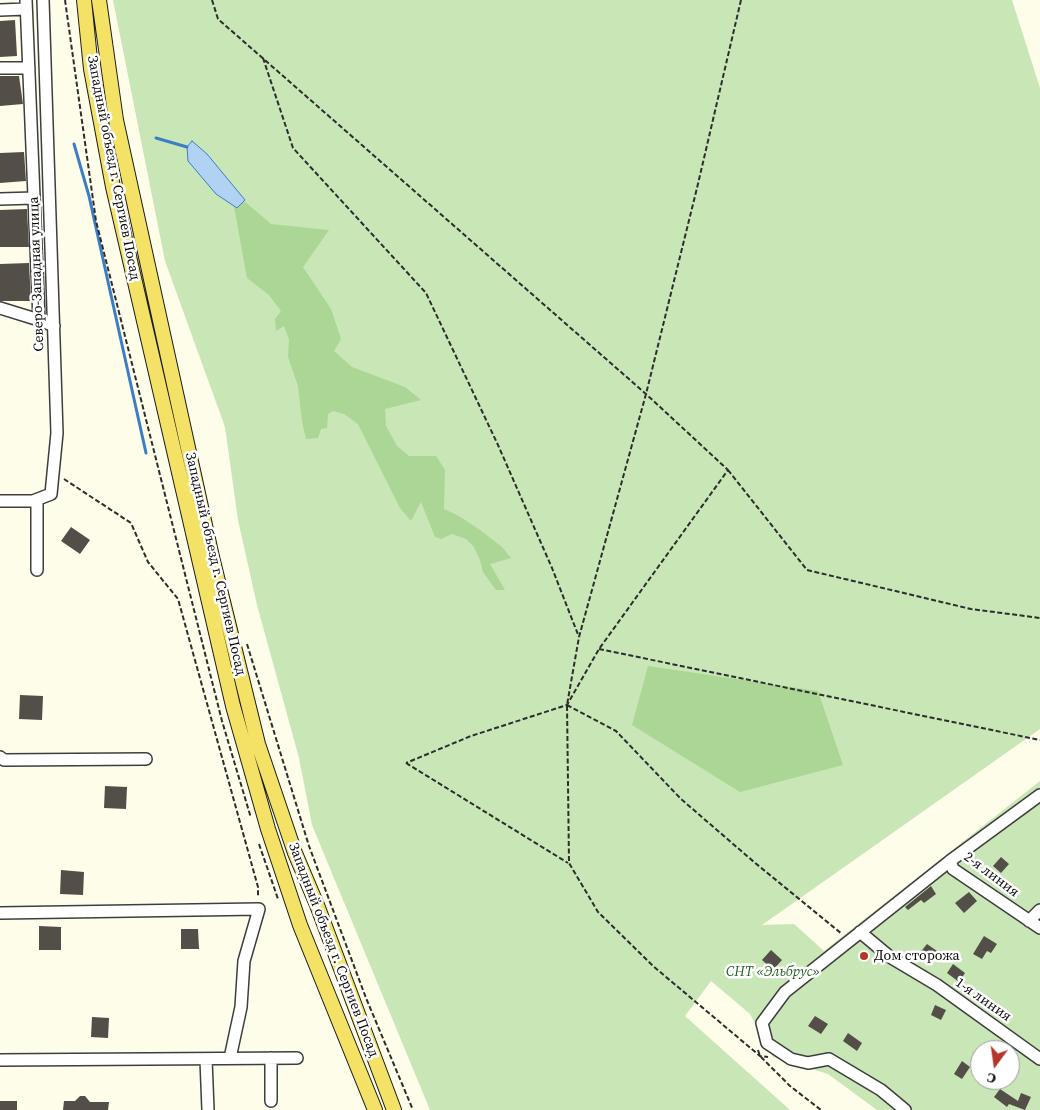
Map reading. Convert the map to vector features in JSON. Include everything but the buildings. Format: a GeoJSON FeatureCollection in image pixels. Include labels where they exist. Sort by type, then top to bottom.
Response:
{"type":"FeatureCollection","features":[{"type":"Feature","properties":{"kind":"main road","name":"Западный объезд г. Сергиев Посад"},"geometry":{"type":"LineString","coordinates":[[84,0],[91,69],[114,187],[195,549],[233,706],[268,829],[300,925],[375,1110]]}},
{"type":"Feature","properties":{"kind":"main road","name":"Западный объезд г. Сергиев Посад"},"geometry":{"type":"LineString","coordinates":[[99,0],[118,129],[212,557],[258,744],[295,853],[317,905],[394,1110]]}},
{"type":"Feature","properties":{"kind":"street","name":"Северо-Западная улица"},"geometry":{"type":"LineString","coordinates":[[37,500],[51,494],[58,434],[43,0]]}},
{"type":"Feature","properties":{"kind":"street"},"geometry":{"type":"LineString","coordinates":[[0,10],[26,4],[39,320]]}},
{"type":"Feature","properties":{"kind":"street"},"geometry":{"type":"LineString","coordinates":[[0,68],[29,68]]}},
{"type":"Feature","properties":{"kind":"street"},"geometry":{"type":"LineString","coordinates":[[0,199],[34,198]]}},
{"type":"Feature","properties":{"kind":"street"},"geometry":{"type":"LineString","coordinates":[[0,308],[54,326]]}},
{"type":"Feature","properties":{"kind":"street"},"geometry":{"type":"LineString","coordinates":[[0,501],[37,500],[37,570]]}},
{"type":"Feature","properties":{"kind":"street"},"geometry":{"type":"LineString","coordinates":[[0,757],[4,760],[146,759]]}},
{"type":"Feature","properties":{"kind":"street"},"geometry":{"type":"LineString","coordinates":[[905,1110],[881,1090],[829,1059],[808,1063],[791,1059],[767,1043],[762,1023],[785,992],[950,861],[1040,795]]}},
{"type":"Feature","properties":{"kind":"street","name":"2-я линия"},"geometry":{"type":"LineString","coordinates":[[950,861],[953,869],[1040,928]]}},
{"type":"Feature","properties":{"kind":"street"},"geometry":{"type":"LineString","coordinates":[[0,913],[259,909],[244,961],[241,1007],[230,1058]]}},
{"type":"Feature","properties":{"kind":"street"},"geometry":{"type":"LineString","coordinates":[[1029,921],[1040,910]]}},
{"type":"Feature","properties":{"kind":"street","name":"1-я линия"},"geometry":{"type":"LineString","coordinates":[[860,932],[890,957],[937,986],[1040,1059]]}},
{"type":"Feature","properties":{"kind":"street"},"geometry":{"type":"LineString","coordinates":[[271,1058],[272,1101]]}},
{"type":"Feature","properties":{"kind":"street"},"geometry":{"type":"LineString","coordinates":[[0,1060],[297,1058]]}},
{"type":"Feature","properties":{"kind":"street"},"geometry":{"type":"LineString","coordinates":[[206,1059],[208,1110]]}},
{"type":"Feature","properties":{"kind":"path"},"geometry":{"type":"LineString","coordinates":[[212,0],[218,19],[646,394],[728,470],[807,570],[972,609],[1040,618]]}},
{"type":"Feature","properties":{"kind":"path"},"geometry":{"type":"LineString","coordinates":[[569,863],[566,705],[579,637],[646,394],[741,0]]}},
{"type":"Feature","properties":{"kind":"path"},"geometry":{"type":"LineString","coordinates":[[263,58],[293,148],[426,293],[498,445],[552,568],[579,637]]}},
{"type":"Feature","properties":{"kind":"path"},"geometry":{"type":"LineString","coordinates":[[728,470],[599,649],[566,705],[471,736],[406,763],[569,863],[598,912],[653,966],[760,1056],[790,1086],[821,1110]]}},
{"type":"Feature","properties":{"kind":"path"},"geometry":{"type":"LineString","coordinates":[[53,472],[132,523],[148,562],[178,599],[258,887],[259,909]]}},
{"type":"Feature","properties":{"kind":"path"},"geometry":{"type":"LineString","coordinates":[[246,641],[309,846],[366,998],[413,1110]]}},
{"type":"Feature","properties":{"kind":"path"},"geometry":{"type":"LineString","coordinates":[[599,649],[1040,740]]}},
{"type":"Feature","properties":{"kind":"path"},"geometry":{"type":"LineString","coordinates":[[566,705],[616,731],[681,799],[754,862],[850,940]]}},
{"type":"Feature","properties":{"kind":"path"},"geometry":{"type":"LineString","coordinates":[[758,1049],[760,1056]]}},
{"type":"Feature","properties":{"kind":"path"},"geometry":{"type":"LineString","coordinates":[[760,1056],[791,1059]]}},
{"type":"Feature","properties":{"kind":"green space","name":"СНТ «Эльбрус»"},"geometry":{"type":"Polygon","coordinates":[[[113,0],[1012,0],[1040,88],[1040,729],[762,925],[794,924],[824,951],[1040,781],[1040,1110],[877,1110],[828,1074],[773,1057],[750,1014],[711,981],[685,1016],[790,1110],[430,1110],[312,825],[299,758],[257,605],[238,520],[225,427],[165,261],[113,0]]]}},
{"type":"Feature","properties":{"kind":"green space"},"geometry":{"type":"Polygon","coordinates":[[[231,190],[271,224],[329,230],[303,267],[331,309],[341,339],[334,351],[352,367],[405,387],[421,400],[385,409],[386,426],[397,446],[409,456],[436,456],[445,470],[444,509],[459,516],[480,530],[502,547],[511,558],[490,564],[505,590],[496,590],[483,572],[474,547],[466,539],[452,534],[441,539],[435,537],[421,502],[411,521],[400,508],[358,424],[344,414],[333,411],[328,414],[327,428],[321,429],[318,438],[306,439],[298,386],[288,357],[289,339],[284,326],[276,331],[275,319],[281,311],[269,295],[247,278],[231,190]]]}},
{"type":"Feature","properties":{"kind":"green space"},"geometry":{"type":"Polygon","coordinates":[[[648,666],[818,691],[843,765],[740,792],[632,725],[648,666]]]}},
{"type":"Feature","properties":{"kind":"water"},"geometry":{"type":"Polygon","coordinates":[[[192,141],[207,154],[245,200],[237,208],[216,194],[188,161],[187,147],[192,141]]]}},
{"type":"Feature","properties":{"kind":"waterway"},"geometry":{"type":"LineString","coordinates":[[156,138],[187,147]]}},
{"type":"Feature","properties":{"kind":"waterway"},"geometry":{"type":"LineString","coordinates":[[74,144],[89,196],[146,453]]}},
{"type":"Feature","properties":{"kind":"place","name":"Дом сторожа"},"geometry":{"type":"Point","coordinates":[864,956]}}]}
